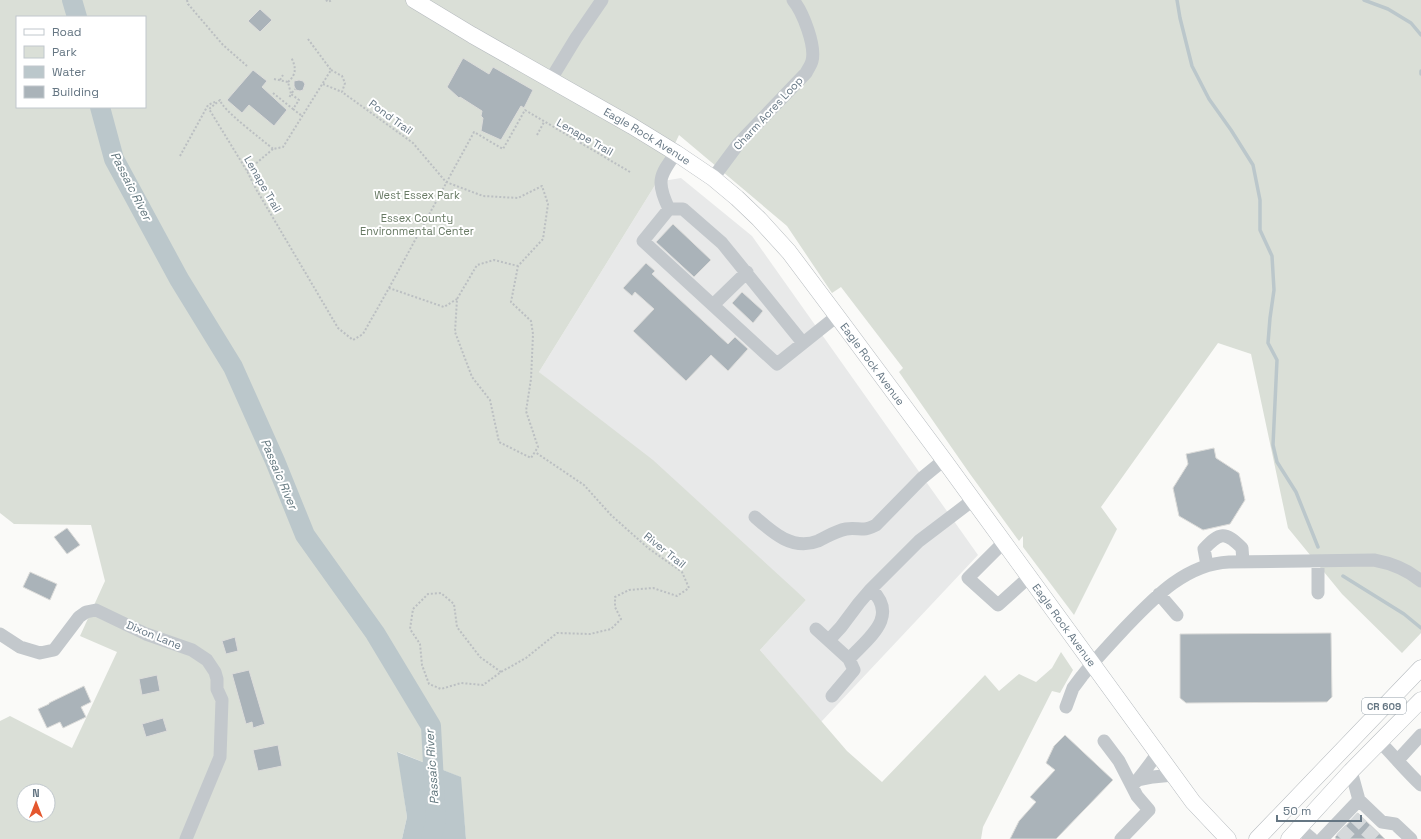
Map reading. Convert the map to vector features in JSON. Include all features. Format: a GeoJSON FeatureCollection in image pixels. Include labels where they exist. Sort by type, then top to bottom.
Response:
{"type":"FeatureCollection","features":[{"type":"Feature","properties":{"kind":"main road","name":"Eagle Rock Avenue"},"geometry":{"type":"LineString","coordinates":[[414,0],[429,10],[620,118],[676,153],[713,178],[737,198],[774,234],[944,460],[1193,802],[1228,839]]}},
{"type":"Feature","properties":{"kind":"main road","name":"CR 609"},"geometry":{"type":"LineString","coordinates":[[1257,839],[1421,668]]}},
{"type":"Feature","properties":{"kind":"main road","name":"CR 609"},"geometry":{"type":"LineString","coordinates":[[1294,834],[1352,771],[1421,701]]}},
{"type":"Feature","properties":{"kind":"street"},"geometry":{"type":"LineString","coordinates":[[551,79],[576,38],[602,0]]}},
{"type":"Feature","properties":{"kind":"street","name":"Charm Acres Loop"},"geometry":{"type":"LineString","coordinates":[[713,178],[739,143],[806,72],[812,62],[813,49],[808,30],[793,0]]}},
{"type":"Feature","properties":{"kind":"street"},"geometry":{"type":"LineString","coordinates":[[669,209],[662,194],[660,184],[666,166],[676,153]]}},
{"type":"Feature","properties":{"kind":"street"},"geometry":{"type":"LineString","coordinates":[[669,209],[683,209],[722,243],[803,343]]}},
{"type":"Feature","properties":{"kind":"street"},"geometry":{"type":"LineString","coordinates":[[669,209],[643,241],[777,364],[837,316]]}},
{"type":"Feature","properties":{"kind":"street"},"geometry":{"type":"LineString","coordinates":[[713,305],[747,272]]}},
{"type":"Feature","properties":{"kind":"street"},"geometry":{"type":"LineString","coordinates":[[755,517],[780,537],[793,543],[805,545],[818,542],[833,533],[847,529],[866,529],[876,525],[922,478],[944,460]]}},
{"type":"Feature","properties":{"kind":"street"},"geometry":{"type":"LineString","coordinates":[[829,640],[842,627],[871,589],[920,541],[973,500]]}},
{"type":"Feature","properties":{"kind":"street"},"geometry":{"type":"LineString","coordinates":[[1207,565],[1204,549],[1213,539],[1220,536],[1232,538],[1242,548],[1242,562]]}},
{"type":"Feature","properties":{"kind":"street"},"geometry":{"type":"LineString","coordinates":[[1004,542],[968,578],[998,605],[1029,577]]}},
{"type":"Feature","properties":{"kind":"street"},"geometry":{"type":"LineString","coordinates":[[1066,707],[1073,688],[1092,663],[1159,594],[1178,580],[1207,565],[1242,562],[1318,562],[1359,560],[1385,562],[1405,570],[1421,581]]}},
{"type":"Feature","properties":{"kind":"street"},"geometry":{"type":"LineString","coordinates":[[1318,562],[1318,593]]}},
{"type":"Feature","properties":{"kind":"street"},"geometry":{"type":"LineString","coordinates":[[849,659],[881,622],[883,608],[882,602],[871,589]]}},
{"type":"Feature","properties":{"kind":"street"},"geometry":{"type":"LineString","coordinates":[[1159,594],[1177,615]]}},
{"type":"Feature","properties":{"kind":"street","name":"Dixon Lane"},"geometry":{"type":"LineString","coordinates":[[0,634],[20,647],[40,654],[54,650],[79,617],[86,612],[96,610],[146,634],[192,650],[207,660],[216,672],[218,679],[217,689],[222,700],[220,757],[186,839]]}},
{"type":"Feature","properties":{"kind":"street"},"geometry":{"type":"LineString","coordinates":[[816,629],[849,659],[854,670],[832,696]]}},
{"type":"Feature","properties":{"kind":"street"},"geometry":{"type":"LineString","coordinates":[[1398,760],[1421,735]]}},
{"type":"Feature","properties":{"kind":"street"},"geometry":{"type":"LineString","coordinates":[[1104,741],[1135,783],[1137,796],[1149,810],[1121,839]]}},
{"type":"Feature","properties":{"kind":"street"},"geometry":{"type":"LineString","coordinates":[[1380,742],[1421,786]]}},
{"type":"Feature","properties":{"kind":"street"},"geometry":{"type":"LineString","coordinates":[[1135,783],[1157,754]]}},
{"type":"Feature","properties":{"kind":"street"},"geometry":{"type":"LineString","coordinates":[[1352,771],[1359,800],[1366,813],[1378,826],[1395,824],[1411,839]]}},
{"type":"Feature","properties":{"kind":"street"},"geometry":{"type":"LineString","coordinates":[[1135,783],[1153,777],[1173,775]]}},
{"type":"Feature","properties":{"kind":"street"},"geometry":{"type":"LineString","coordinates":[[1322,839],[1359,800]]}},
{"type":"Feature","properties":{"kind":"street"},"geometry":{"type":"LineString","coordinates":[[1294,834],[1312,839]]}},
{"type":"Feature","properties":{"kind":"path"},"geometry":{"type":"LineString","coordinates":[[186,0],[228,50],[247,66]]}},
{"type":"Feature","properties":{"kind":"path"},"geometry":{"type":"LineString","coordinates":[[326,0],[328,2],[332,0]]}},
{"type":"Feature","properties":{"kind":"path"},"geometry":{"type":"LineString","coordinates":[[308,39],[331,70],[342,76],[345,83],[342,92]]}},
{"type":"Feature","properties":{"kind":"path"},"geometry":{"type":"LineString","coordinates":[[288,82],[293,78],[296,72],[291,57]]}},
{"type":"Feature","properties":{"kind":"path"},"geometry":{"type":"LineString","coordinates":[[247,171],[273,149],[282,147],[331,70]]}},
{"type":"Feature","properties":{"kind":"path"},"geometry":{"type":"LineString","coordinates":[[280,80],[283,75]]}},
{"type":"Feature","properties":{"kind":"path"},"geometry":{"type":"LineString","coordinates":[[274,79],[288,82]]}},
{"type":"Feature","properties":{"kind":"path"},"geometry":{"type":"LineString","coordinates":[[288,82],[291,94],[299,100],[293,109]]}},
{"type":"Feature","properties":{"kind":"path","name":"Pond Trail"},"geometry":{"type":"LineString","coordinates":[[323,84],[342,92],[413,143],[446,182]]}},
{"type":"Feature","properties":{"kind":"path"},"geometry":{"type":"LineString","coordinates":[[289,98],[295,89]]}},
{"type":"Feature","properties":{"kind":"path"},"geometry":{"type":"LineString","coordinates":[[273,93],[302,116]]}},
{"type":"Feature","properties":{"kind":"path"},"geometry":{"type":"LineString","coordinates":[[180,156],[208,105],[220,100]]}},
{"type":"Feature","properties":{"kind":"path","name":"Lenape Trail"},"geometry":{"type":"LineString","coordinates":[[273,149],[234,116],[220,103],[220,100],[209,109],[247,171],[256,189],[338,328],[353,340],[363,334],[389,288]]}},
{"type":"Feature","properties":{"kind":"path","name":"Lenape Trail"},"geometry":{"type":"LineString","coordinates":[[446,182],[474,132],[503,149],[525,110],[630,172]]}},
{"type":"Feature","properties":{"kind":"path"},"geometry":{"type":"LineString","coordinates":[[537,135],[544,122]]}},
{"type":"Feature","properties":{"kind":"path"},"geometry":{"type":"LineString","coordinates":[[457,299],[455,332],[472,377],[490,400],[499,442],[531,458],[538,447],[526,411],[531,379],[533,334],[531,321],[511,302],[518,266],[543,239],[548,204],[542,186],[518,198],[483,196],[446,182],[389,288],[444,307],[457,299],[477,266],[494,260],[518,266]]}},
{"type":"Feature","properties":{"kind":"path","name":"River Trail"},"geometry":{"type":"LineString","coordinates":[[501,672],[480,657],[457,627],[454,604],[441,593],[428,594],[413,609],[410,629],[420,644],[422,666],[429,684],[441,689],[461,683],[483,685],[501,672],[526,658],[557,634],[590,634],[611,629],[621,618],[615,607],[615,597],[629,590],[653,588],[677,596],[689,588],[682,572],[648,548],[610,515],[584,485],[535,452]]}},
{"type":"Feature","properties":{"kind":"shaded area"},"geometry":{"type":"Polygon","coordinates":[[[681,178],[752,236],[978,555],[821,722],[760,650],[806,600],[539,372],[657,182],[681,178]]]}},
{"type":"Feature","properties":{"kind":"green space"},"geometry":{"type":"Polygon","coordinates":[[[0,0],[1421,0],[1421,633],[1402,653],[1342,594],[1288,528],[1251,354],[1218,343],[1101,507],[1117,529],[1074,615],[1023,547],[1023,536],[1019,541],[899,372],[903,368],[841,287],[832,293],[787,226],[679,135],[657,182],[539,372],[653,460],[806,600],[760,650],[847,751],[882,782],[985,675],[999,691],[1019,674],[1036,682],[1052,668],[1061,652],[1073,670],[1060,693],[1052,691],[983,827],[981,839],[466,839],[460,777],[398,752],[407,817],[402,839],[0,839],[0,721],[10,716],[72,748],[117,652],[80,636],[105,581],[91,525],[14,524],[0,513],[0,0]]]}},
{"type":"Feature","properties":{"kind":"water"},"geometry":{"type":"Polygon","coordinates":[[[397,752],[461,777],[466,839],[402,839],[407,817],[397,752]]]}},
{"type":"Feature","properties":{"kind":"building"},"geometry":{"type":"Polygon","coordinates":[[[260,9],[272,20],[260,32],[248,21],[260,9]]]}},
{"type":"Feature","properties":{"kind":"building"},"geometry":{"type":"Polygon","coordinates":[[[463,58],[489,74],[493,67],[533,90],[524,108],[521,106],[501,140],[481,131],[483,118],[481,116],[482,111],[460,97],[459,98],[447,87],[463,58]]]}},
{"type":"Feature","properties":{"kind":"building"},"geometry":{"type":"Polygon","coordinates":[[[253,70],[267,81],[262,87],[287,110],[274,126],[249,105],[242,113],[227,100],[253,70]]]}},
{"type":"Feature","properties":{"kind":"building"},"geometry":{"type":"Polygon","coordinates":[[[294,81],[303,81],[305,84],[303,90],[300,91],[296,90],[294,86],[294,81]]]}},
{"type":"Feature","properties":{"kind":"building"},"geometry":{"type":"Polygon","coordinates":[[[673,224],[711,260],[694,277],[656,242],[673,224]]]}},
{"type":"Feature","properties":{"kind":"building"},"geometry":{"type":"Polygon","coordinates":[[[646,263],[655,271],[652,274],[728,344],[735,337],[748,349],[728,371],[711,355],[686,381],[633,331],[654,309],[635,292],[632,296],[623,288],[646,263]]]}},
{"type":"Feature","properties":{"kind":"building"},"geometry":{"type":"Polygon","coordinates":[[[742,292],[763,311],[753,323],[732,303],[742,292]]]}},
{"type":"Feature","properties":{"kind":"building"},"geometry":{"type":"Polygon","coordinates":[[[1214,448],[1216,458],[1239,473],[1245,500],[1230,524],[1203,530],[1179,516],[1173,488],[1188,464],[1186,454],[1214,448]]]}},
{"type":"Feature","properties":{"kind":"building"},"geometry":{"type":"Polygon","coordinates":[[[67,528],[80,545],[67,554],[54,537],[67,528]]]}},
{"type":"Feature","properties":{"kind":"building"},"geometry":{"type":"Polygon","coordinates":[[[30,572],[57,584],[50,600],[23,587],[30,572]]]}},
{"type":"Feature","properties":{"kind":"building"},"geometry":{"type":"Polygon","coordinates":[[[1331,633],[1332,697],[1327,702],[1186,703],[1180,698],[1180,634],[1331,633]]]}},
{"type":"Feature","properties":{"kind":"building"},"geometry":{"type":"Polygon","coordinates":[[[235,637],[238,651],[226,654],[222,641],[235,637]]]}},
{"type":"Feature","properties":{"kind":"building"},"geometry":{"type":"Polygon","coordinates":[[[249,670],[265,724],[253,728],[252,722],[246,724],[232,674],[249,670]]]}},
{"type":"Feature","properties":{"kind":"building"},"geometry":{"type":"Polygon","coordinates":[[[157,675],[160,691],[142,695],[139,679],[157,675]]]}},
{"type":"Feature","properties":{"kind":"building"},"geometry":{"type":"Polygon","coordinates":[[[84,686],[91,702],[81,707],[86,717],[63,728],[60,722],[47,728],[38,709],[84,686]]]}},
{"type":"Feature","properties":{"kind":"building"},"geometry":{"type":"Polygon","coordinates":[[[163,718],[167,731],[146,737],[142,724],[163,718]]]}},
{"type":"Feature","properties":{"kind":"building"},"geometry":{"type":"Polygon","coordinates":[[[1065,735],[1113,780],[1056,839],[1010,839],[1019,821],[1036,802],[1030,797],[1055,770],[1046,763],[1054,746],[1065,735]]]}},
{"type":"Feature","properties":{"kind":"building"},"geometry":{"type":"Polygon","coordinates":[[[278,745],[282,766],[258,771],[253,750],[278,745]]]}},
{"type":"Feature","properties":{"kind":"building"},"geometry":{"type":"Polygon","coordinates":[[[1358,813],[1385,839],[1336,839],[1335,837],[1358,813]]]}},
{"type":"Feature","properties":{"kind":"waterway","name":"Passaic River"},"geometry":{"type":"LineString","coordinates":[[72,0],[77,16]]}},
{"type":"Feature","properties":{"kind":"waterway"},"geometry":{"type":"LineString","coordinates":[[1177,0],[1192,66],[1209,99],[1253,165],[1260,200],[1260,230],[1272,256],[1274,290],[1268,343],[1277,360],[1273,445],[1277,462],[1296,492],[1318,547]]}},
{"type":"Feature","properties":{"kind":"waterway"},"geometry":{"type":"LineString","coordinates":[[1364,0],[1388,9],[1411,23],[1421,35]]}},
{"type":"Feature","properties":{"kind":"waterway","name":"Passaic River"},"geometry":{"type":"LineString","coordinates":[[100,108],[114,159],[179,279],[233,367],[275,461],[305,535],[375,633],[431,726],[436,820],[431,839]]}},
{"type":"Feature","properties":{"kind":"waterway"},"geometry":{"type":"LineString","coordinates":[[1343,576],[1404,614],[1421,628]]}},
{"type":"Feature","properties":{"kind":"tunnel"},"geometry":{"type":"LineString","coordinates":[[1341,839],[1362,817]]}},
{"type":"Feature","properties":{"kind":"tunnel"},"geometry":{"type":"LineString","coordinates":[[1366,839],[1375,829]]}},
{"type":"Feature","properties":{"kind":"park label","name":"West Essex Park"},"geometry":{"type":"Point","coordinates":[417,195]}},
{"type":"Feature","properties":{"kind":"park label","name":"Essex County Environmental Center"},"geometry":{"type":"Point","coordinates":[417,224]}}]}
